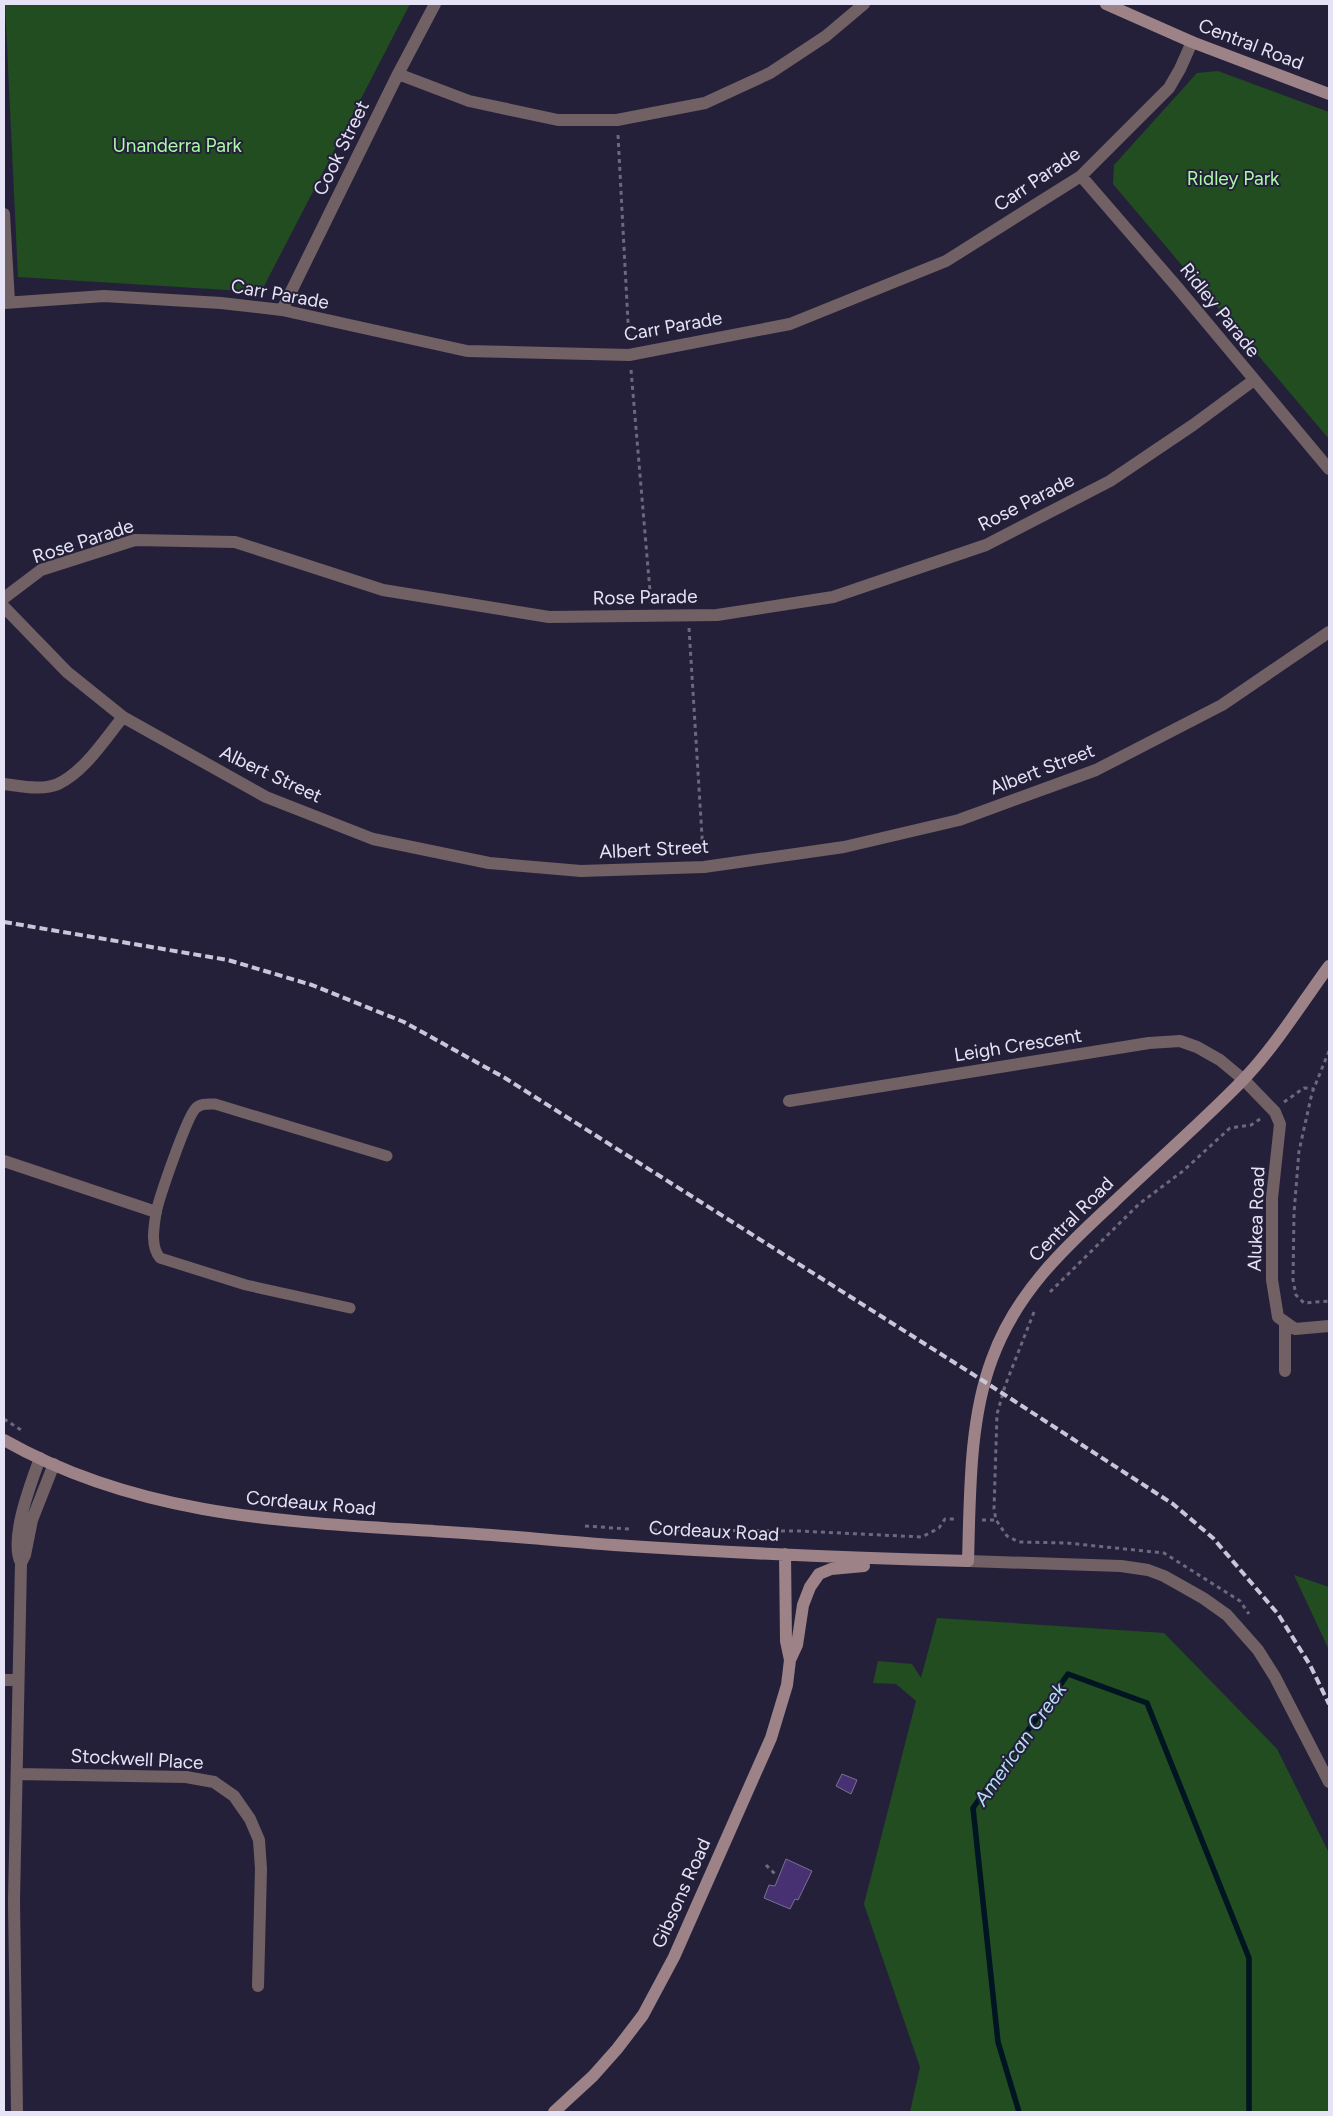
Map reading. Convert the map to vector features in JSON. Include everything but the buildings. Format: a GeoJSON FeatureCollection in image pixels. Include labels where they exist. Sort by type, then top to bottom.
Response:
{"type":"FeatureCollection","features":[{"type":"Feature","properties":{"kind":"main road","name":"Central Road"},"geometry":{"type":"LineString","coordinates":[[1106,4],[1192,42],[1329,94]]}},
{"type":"Feature","properties":{"kind":"main road","name":"Central Road"},"geometry":{"type":"LineString","coordinates":[[968,1561],[977,1419],[981,1396],[991,1360],[1013,1314],[1026,1293],[1057,1258],[1244,1080],[1329,966]]}},
{"type":"Feature","properties":{"kind":"main road","name":"Cordeaux Road"},"geometry":{"type":"LineString","coordinates":[[4,1440],[54,1464],[130,1492],[209,1510],[258,1518],[614,1545],[968,1561]]}},
{"type":"Feature","properties":{"kind":"main road","name":"Gibsons Road"},"geometry":{"type":"LineString","coordinates":[[785,1554],[786,1641],[790,1660]]}},
{"type":"Feature","properties":{"kind":"main road","name":"Gibsons Road"},"geometry":{"type":"LineString","coordinates":[[554,2112],[593,2076],[618,2049],[643,2015],[674,1957],[771,1738],[786,1685],[790,1660],[797,1645],[803,1605],[810,1587],[819,1574],[831,1569],[895,1565],[913,1560]]}},
{"type":"Feature","properties":{"kind":"street","name":"Cook Street"},"geometry":{"type":"LineString","coordinates":[[282,310],[398,74],[436,4]]}},
{"type":"Feature","properties":{"kind":"street"},"geometry":{"type":"LineString","coordinates":[[398,74],[469,101],[558,120],[617,120],[705,103],[770,73],[826,36],[864,4]]}},
{"type":"Feature","properties":{"kind":"street","name":"Carr Parade"},"geometry":{"type":"LineString","coordinates":[[6,303],[104,296],[221,303],[282,310],[467,351],[629,355],[790,324],[946,261],[1081,176],[1169,88],[1192,42]]}},
{"type":"Feature","properties":{"kind":"street","name":"Ridley Parade"},"geometry":{"type":"LineString","coordinates":[[1081,176],[1178,287],[1329,469]]}},
{"type":"Feature","properties":{"kind":"street"},"geometry":{"type":"LineString","coordinates":[[4,214],[6,303]]}},
{"type":"Feature","properties":{"kind":"street","name":"Rose Parade"},"geometry":{"type":"LineString","coordinates":[[4,598],[41,570],[135,540],[235,542],[383,590],[549,617],[717,615],[833,597],[986,545],[1110,481],[1192,426],[1254,380]]}},
{"type":"Feature","properties":{"kind":"street","name":"Albert Street"},"geometry":{"type":"LineString","coordinates":[[4,607],[67,672],[123,717],[266,797],[373,838],[489,863],[581,871],[704,867],[844,847],[959,820],[1096,770],[1222,705],[1329,632]]}},
{"type":"Feature","properties":{"kind":"street"},"geometry":{"type":"LineString","coordinates":[[4,784],[34,788],[57,784],[78,771],[123,717]]}},
{"type":"Feature","properties":{"kind":"street","name":"Leigh Crescent"},"geometry":{"type":"LineString","coordinates":[[789,1101],[1149,1043],[1180,1041],[1197,1047],[1220,1060],[1244,1080]]}},
{"type":"Feature","properties":{"kind":"street"},"geometry":{"type":"LineString","coordinates":[[1244,1080],[1274,1110]]}},
{"type":"Feature","properties":{"kind":"street","name":"Alukea Road"},"geometry":{"type":"LineString","coordinates":[[1274,1110],[1280,1124],[1272,1198],[1272,1280],[1278,1317],[1285,1324],[1285,1371]]}},
{"type":"Feature","properties":{"kind":"street"},"geometry":{"type":"LineString","coordinates":[[4,1161],[156,1212]]}},
{"type":"Feature","properties":{"kind":"street"},"geometry":{"type":"LineString","coordinates":[[1285,1324],[1295,1329],[1329,1326]]}},
{"type":"Feature","properties":{"kind":"street"},"geometry":{"type":"LineString","coordinates":[[21,1563],[17,1556],[21,1516],[40,1458]]}},
{"type":"Feature","properties":{"kind":"street"},"geometry":{"type":"LineString","coordinates":[[17,2112],[14,1954],[21,1563],[25,1555],[32,1520],[54,1464]]}},
{"type":"Feature","properties":{"kind":"street","name":"Cordeaux Road"},"geometry":{"type":"LineString","coordinates":[[968,1561],[1121,1566],[1148,1570],[1164,1576],[1203,1598],[1227,1615],[1258,1650],[1278,1684],[1329,1782]]}},
{"type":"Feature","properties":{"kind":"street"},"geometry":{"type":"LineString","coordinates":[[4,1680],[18,1680]]}},
{"type":"Feature","properties":{"kind":"street","name":"Stockwell Place"},"geometry":{"type":"LineString","coordinates":[[17,1774],[186,1777],[214,1782],[234,1796],[250,1818],[259,1840],[258,1986]]}},
{"type":"Feature","properties":{"kind":"lane"},"geometry":{"type":"LineString","coordinates":[[350,1308],[246,1285],[160,1258],[154,1245],[156,1212],[188,1122],[196,1108],[203,1104],[215,1104],[387,1156]]}},
{"type":"Feature","properties":{"kind":"path"},"geometry":{"type":"LineString","coordinates":[[617,120],[629,355],[652,616]]}},
{"type":"Feature","properties":{"kind":"path"},"geometry":{"type":"LineString","coordinates":[[688,615],[704,867]]}},
{"type":"Feature","properties":{"kind":"path"},"geometry":{"type":"LineString","coordinates":[[1329,1052],[1314,1089],[1299,1151],[1294,1212],[1293,1280],[1296,1295],[1304,1303],[1329,1301]]}},
{"type":"Feature","properties":{"kind":"path"},"geometry":{"type":"LineString","coordinates":[[1044,1298],[1139,1204],[1183,1171],[1230,1128],[1251,1125],[1304,1088],[1314,1089]]}},
{"type":"Feature","properties":{"kind":"path"},"geometry":{"type":"LineString","coordinates":[[996,1520],[994,1492],[997,1414],[1008,1378],[1035,1311]]}},
{"type":"Feature","properties":{"kind":"path"},"geometry":{"type":"LineString","coordinates":[[4,1419],[25,1432]]}},
{"type":"Feature","properties":{"kind":"path"},"geometry":{"type":"LineString","coordinates":[[646,1530],[799,1530],[922,1537],[940,1528],[945,1519]]}},
{"type":"Feature","properties":{"kind":"path"},"geometry":{"type":"LineString","coordinates":[[583,1526],[616,1526],[636,1530]]}},
{"type":"Feature","properties":{"kind":"path"},"geometry":{"type":"LineString","coordinates":[[766,1865],[777,1876]]}},
{"type":"Feature","properties":{"kind":"green space","name":"Unanderra Park"},"geometry":{"type":"Polygon","coordinates":[[[5,4],[410,4],[261,292],[18,277],[5,4]]]}},
{"type":"Feature","properties":{"kind":"green space","name":"Ridley Park"},"geometry":{"type":"Polygon","coordinates":[[[1218,71],[1329,112],[1329,439],[1113,184],[1114,165],[1197,73],[1218,71]]]}},
{"type":"Feature","properties":{"kind":"green space"},"geometry":{"type":"Polygon","coordinates":[[[1294,1575],[1329,1587],[1329,1650],[1294,1575]]]}},
{"type":"Feature","properties":{"kind":"green space"},"geometry":{"type":"Polygon","coordinates":[[[937,1618],[1164,1633],[1277,1749],[1329,1853],[1329,2112],[910,2112],[920,2067],[864,1904],[916,1701],[896,1684],[873,1683],[878,1661],[912,1664],[921,1678],[937,1618]]]}},
{"type":"Feature","properties":{"kind":"waterway","name":"American Creek"},"geometry":{"type":"LineString","coordinates":[[1019,2112],[998,2042],[973,1808],[1068,1674],[1147,1703],[1249,1958],[1249,2112]]}},
{"type":"Feature","properties":{"kind":"railway"},"geometry":{"type":"LineString","coordinates":[[4,922],[228,960],[312,985],[404,1022],[505,1078],[985,1382],[1173,1504],[1213,1538],[1278,1614],[1310,1665],[1329,1704]]}}]}
